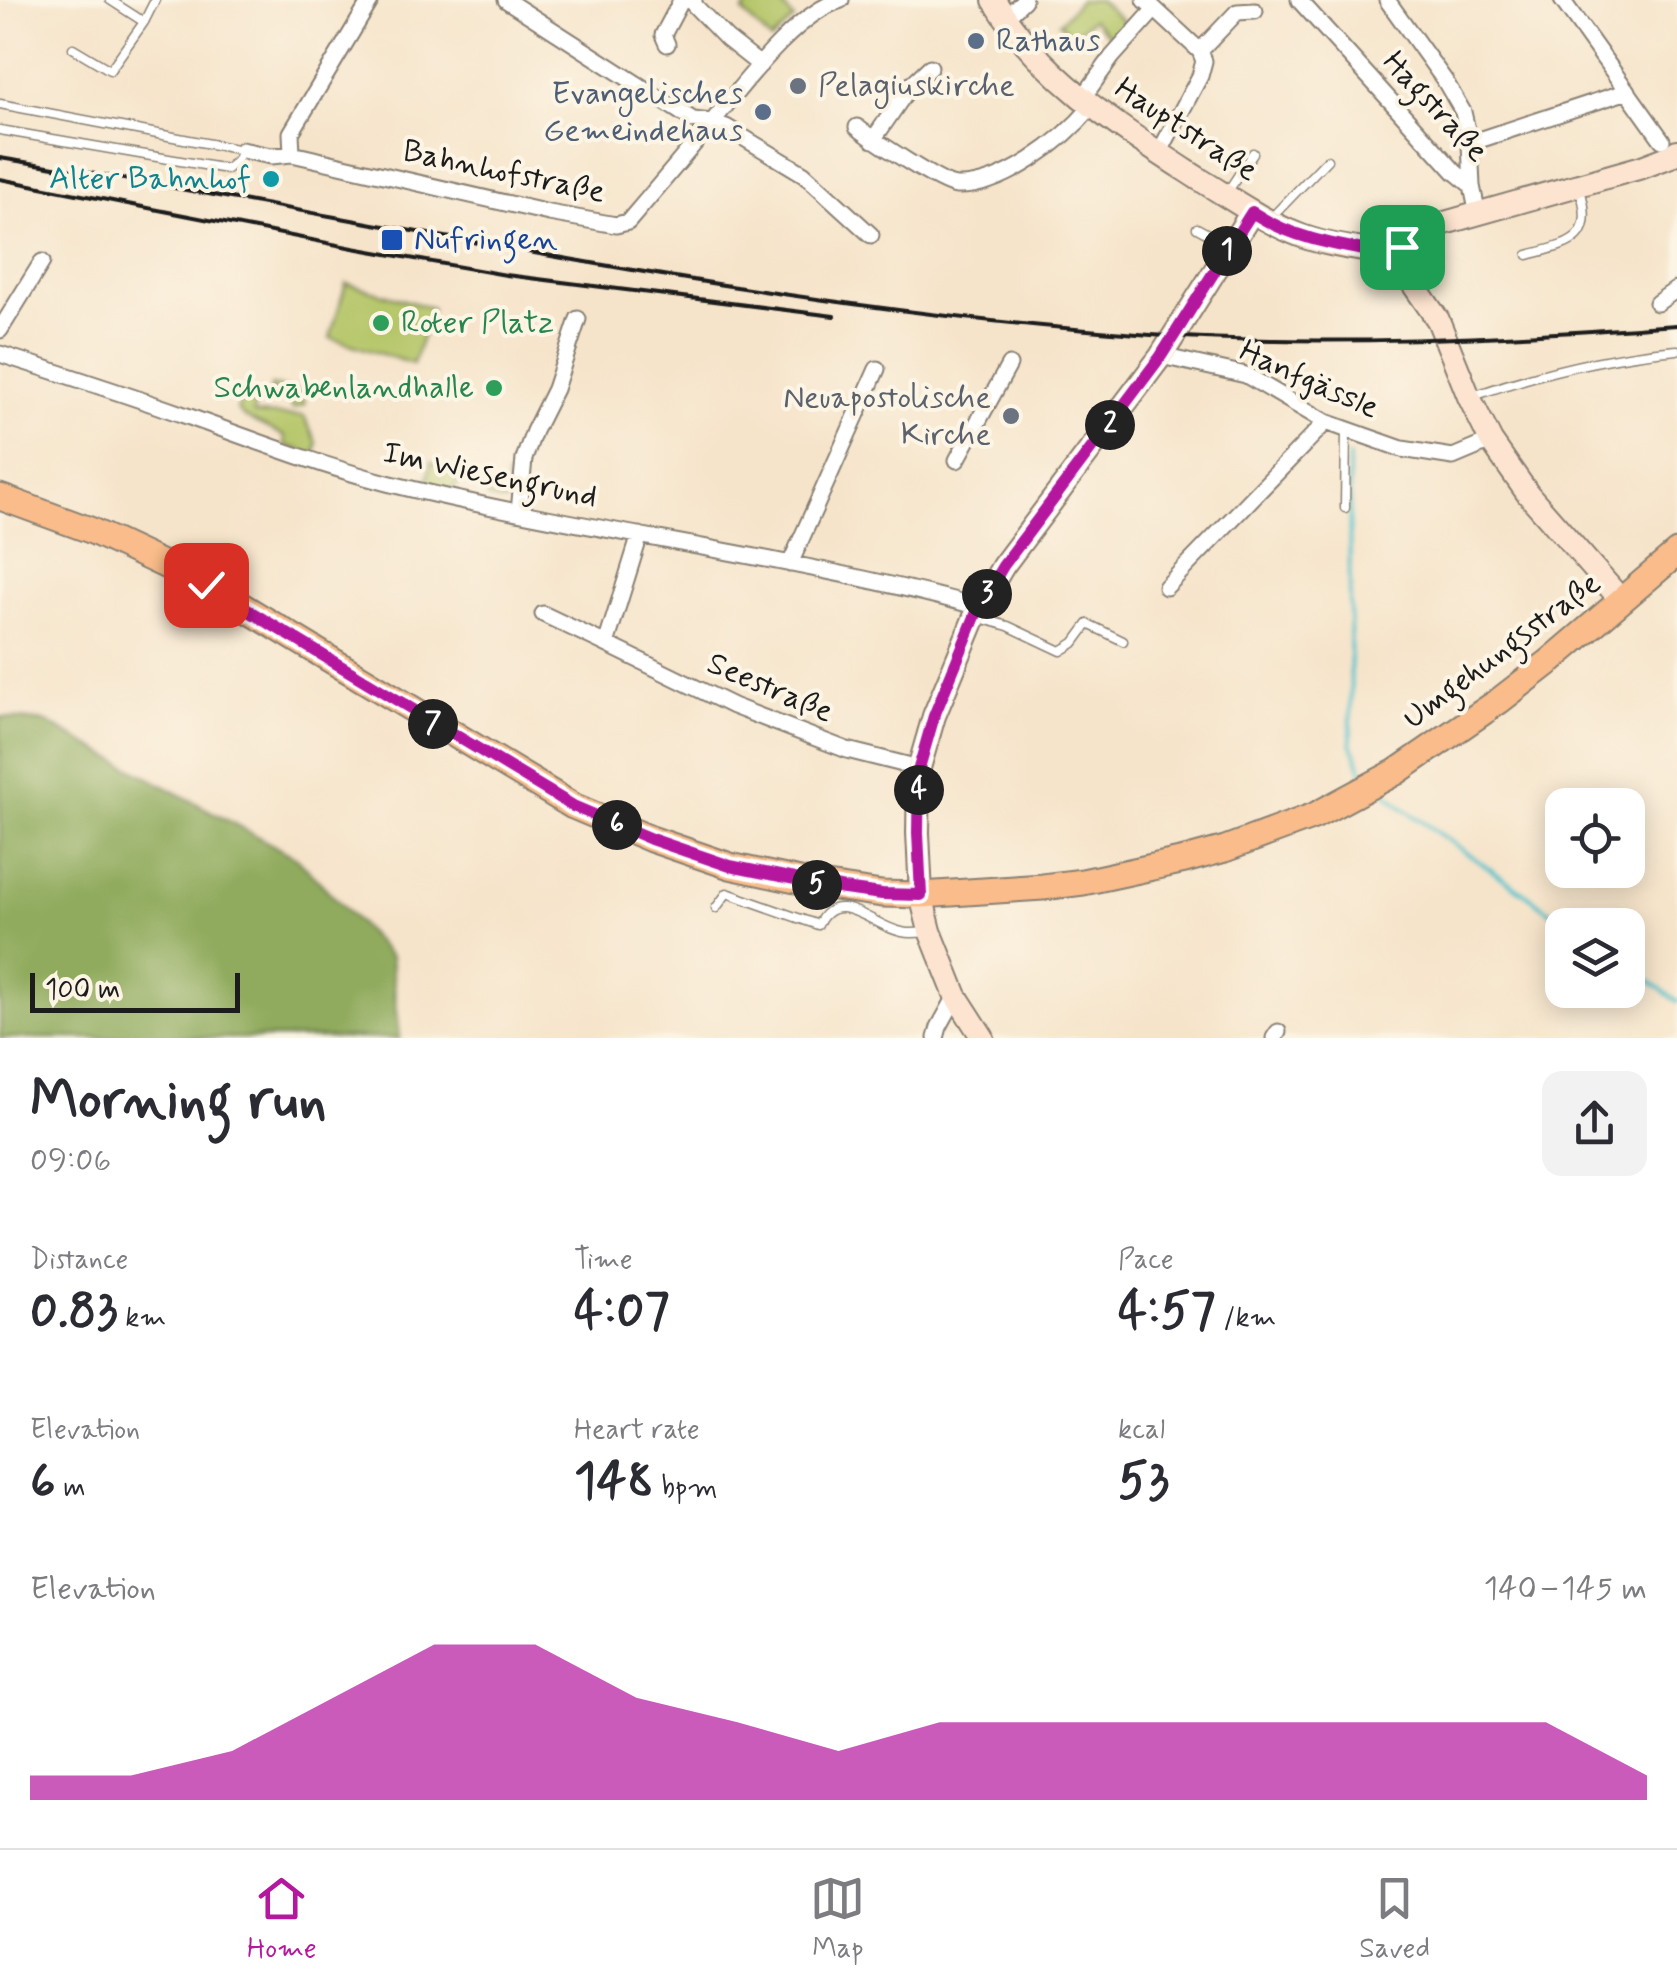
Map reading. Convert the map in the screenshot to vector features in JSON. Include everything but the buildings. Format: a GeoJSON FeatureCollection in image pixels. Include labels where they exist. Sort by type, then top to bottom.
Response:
{"type":"FeatureCollection","features":[{"type":"Feature","properties":{"kind":"main road","name":"Umgehungsstraße"},"geometry":{"type":"LineString","coordinates":[[0,497],[90,530],[206,585],[573,806],[730,866],[882,894],[1043,888],[1083,882],[1225,849],[1314,816],[1396,772],[1499,701],[1677,553]]}},
{"type":"Feature","properties":{"kind":"street"},"geometry":{"type":"LineString","coordinates":[[292,154],[291,133],[371,0]]}},
{"type":"Feature","properties":{"kind":"street"},"geometry":{"type":"LineString","coordinates":[[506,0],[530,6],[693,120],[726,127],[804,174],[871,235]]}},
{"type":"Feature","properties":{"kind":"street"},"geometry":{"type":"LineString","coordinates":[[667,44],[663,35],[685,0]]}},
{"type":"Feature","properties":{"kind":"street"},"geometry":{"type":"LineString","coordinates":[[694,0],[694,5],[727,39],[760,65]]}},
{"type":"Feature","properties":{"kind":"street"},"geometry":{"type":"LineString","coordinates":[[999,9],[1024,0]]}},
{"type":"Feature","properties":{"kind":"street","name":"Hagstraße"},"geometry":{"type":"LineString","coordinates":[[1298,0],[1472,186],[1478,215]]}},
{"type":"Feature","properties":{"kind":"street"},"geometry":{"type":"LineString","coordinates":[[1387,0],[1463,112],[1470,142],[1472,186]]}},
{"type":"Feature","properties":{"kind":"street"},"geometry":{"type":"LineString","coordinates":[[1562,0],[1672,152],[1578,186],[1427,228],[1416,233],[1394,255],[1438,320],[1491,441],[1528,494],[1622,601]]}},
{"type":"Feature","properties":{"kind":"street","name":"Bahnhofstraße"},"geometry":{"type":"LineString","coordinates":[[240,155],[292,154],[549,213],[616,224],[628,222],[760,65],[805,20],[830,2]]}},
{"type":"Feature","properties":{"kind":"street"},"geometry":{"type":"LineString","coordinates":[[857,127],[952,186],[990,183],[1058,142],[1150,5],[1200,51],[1204,60],[1200,76],[1158,152]]}},
{"type":"Feature","properties":{"kind":"street","name":"Hauptstraße"},"geometry":{"type":"LineString","coordinates":[[999,9],[1053,73],[1087,103],[1260,217],[1312,240],[1394,255]]}},
{"type":"Feature","properties":{"kind":"street"},"geometry":{"type":"LineString","coordinates":[[1200,51],[1237,12],[1255,12]]}},
{"type":"Feature","properties":{"kind":"street"},"geometry":{"type":"LineString","coordinates":[[873,140],[910,86],[930,66]]}},
{"type":"Feature","properties":{"kind":"street"},"geometry":{"type":"LineString","coordinates":[[1470,142],[1628,91]]}},
{"type":"Feature","properties":{"kind":"street"},"geometry":{"type":"LineString","coordinates":[[983,1038],[956,996],[930,931],[921,895],[919,768],[934,716],[978,612],[1003,566],[1161,356],[1230,246],[1260,217]]}},
{"type":"Feature","properties":{"kind":"street"},"geometry":{"type":"LineString","coordinates":[[0,330],[42,262]]}},
{"type":"Feature","properties":{"kind":"street"},"geometry":{"type":"LineString","coordinates":[[1657,303],[1677,289]]}},
{"type":"Feature","properties":{"kind":"street"},"geometry":{"type":"LineString","coordinates":[[519,512],[524,459],[555,389],[578,319]]}},
{"type":"Feature","properties":{"kind":"street","name":"Im Wiesengrund"},"geometry":{"type":"LineString","coordinates":[[0,354],[267,446],[387,482],[902,588],[978,612]]}},
{"type":"Feature","properties":{"kind":"street","name":"Hanfgässle"},"geometry":{"type":"LineString","coordinates":[[1161,356],[1246,374],[1326,422],[1402,450],[1453,456],[1491,441]]}},
{"type":"Feature","properties":{"kind":"street"},"geometry":{"type":"LineString","coordinates":[[957,460],[1008,365]]}},
{"type":"Feature","properties":{"kind":"street"},"geometry":{"type":"LineString","coordinates":[[790,564],[876,369]]}},
{"type":"Feature","properties":{"kind":"street"},"geometry":{"type":"LineString","coordinates":[[1166,587],[1326,422]]}},
{"type":"Feature","properties":{"kind":"street"},"geometry":{"type":"LineString","coordinates":[[606,644],[640,536]]}},
{"type":"Feature","properties":{"kind":"street","name":"Seestraße"},"geometry":{"type":"LineString","coordinates":[[543,614],[733,706],[847,750],[919,768]]}},
{"type":"Feature","properties":{"kind":"street"},"geometry":{"type":"LineString","coordinates":[[936,1038],[956,996]]}},
{"type":"Feature","properties":{"kind":"lane"},"geometry":{"type":"LineString","coordinates":[[110,0],[144,22]]}},
{"type":"Feature","properties":{"kind":"lane"},"geometry":{"type":"LineString","coordinates":[[73,48],[110,70],[155,0]]}},
{"type":"Feature","properties":{"kind":"lane","name":"Bahnhofstraße"},"geometry":{"type":"LineString","coordinates":[[0,104],[240,155],[227,170],[0,130]]}},
{"type":"Feature","properties":{"kind":"lane"},"geometry":{"type":"LineString","coordinates":[[1226,195],[1253,153]]}},
{"type":"Feature","properties":{"kind":"lane"},"geometry":{"type":"LineString","coordinates":[[1260,217],[1327,160]]}},
{"type":"Feature","properties":{"kind":"lane"},"geometry":{"type":"LineString","coordinates":[[1528,255],[1571,244],[1580,236],[1584,218],[1578,186]]}},
{"type":"Feature","properties":{"kind":"lane"},"geometry":{"type":"LineString","coordinates":[[1196,228],[1230,246]]}},
{"type":"Feature","properties":{"kind":"lane"},"geometry":{"type":"LineString","coordinates":[[1469,398],[1564,369],[1677,350]]}},
{"type":"Feature","properties":{"kind":"lane"},"geometry":{"type":"LineString","coordinates":[[1345,508],[1346,430]]}},
{"type":"Feature","properties":{"kind":"lane"},"geometry":{"type":"LineString","coordinates":[[978,612],[1060,651],[1074,643],[1088,624],[1123,640]]}},
{"type":"Feature","properties":{"kind":"lane"},"geometry":{"type":"LineString","coordinates":[[716,908],[727,893],[818,926],[824,913],[833,908],[848,909],[899,932],[930,931]]}},
{"type":"Feature","properties":{"kind":"green space"},"geometry":{"type":"Polygon","coordinates":[[[754,0],[777,0],[794,19],[771,41],[743,12],[754,0]]]}},
{"type":"Feature","properties":{"kind":"green space"},"geometry":{"type":"Polygon","coordinates":[[[1080,0],[1099,0],[1131,28],[1116,43],[1092,19],[1073,36],[1059,23],[1080,0]]]}},
{"type":"Feature","properties":{"kind":"green space","name":"Roter Platz"},"geometry":{"type":"Polygon","coordinates":[[[346,283],[432,308],[413,364],[330,338],[346,283]]]}},
{"type":"Feature","properties":{"kind":"green space"},"geometry":{"type":"Polygon","coordinates":[[[271,386],[300,391],[305,404],[293,409],[288,400],[271,397],[271,386]]]}},
{"type":"Feature","properties":{"kind":"green space"},"geometry":{"type":"Polygon","coordinates":[[[243,396],[254,398],[254,414],[304,416],[317,443],[315,455],[285,445],[285,436],[244,417],[237,410],[243,396]]]}},
{"type":"Feature","properties":{"kind":"green space"},"geometry":{"type":"Polygon","coordinates":[[[431,462],[466,477],[449,492],[426,487],[431,462]]]}},
{"type":"Feature","properties":{"kind":"green space"},"geometry":{"type":"Polygon","coordinates":[[[506,476],[515,478],[513,501],[488,498],[487,488],[505,489],[506,476]]]}},
{"type":"Feature","properties":{"kind":"green space"},"geometry":{"type":"Polygon","coordinates":[[[0,717],[46,722],[297,858],[391,957],[400,1038],[0,1038],[0,717]]]}},
{"type":"Feature","properties":{"kind":"waterway"},"geometry":{"type":"LineString","coordinates":[[1349,457],[1351,743],[1369,777]]}},
{"type":"Feature","properties":{"kind":"waterway"},"geometry":{"type":"LineString","coordinates":[[1383,790],[1401,807],[1546,908]]}},
{"type":"Feature","properties":{"kind":"waterway"},"geometry":{"type":"LineString","coordinates":[[1645,977],[1677,1001]]}},
{"type":"Feature","properties":{"kind":"railway"},"geometry":{"type":"LineString","coordinates":[[0,158],[717,284],[1006,322],[1217,339],[1348,341],[1677,325]]}},
{"type":"Feature","properties":{"kind":"railway"},"geometry":{"type":"LineString","coordinates":[[0,179],[506,275],[834,316]]}},
{"type":"Feature","properties":{"kind":"place","name":"Rathaus"},"geometry":{"type":"Point","coordinates":[976,41]}},
{"type":"Feature","properties":{"kind":"place","name":"Pelagiuskirche"},"geometry":{"type":"Point","coordinates":[798,86]}},
{"type":"Feature","properties":{"kind":"place","name":"Evangelisches Gemeindehaus"},"geometry":{"type":"Point","coordinates":[763,112]}},
{"type":"Feature","properties":{"kind":"place","name":"Alter Bahnhof"},"geometry":{"type":"Point","coordinates":[271,179]}},
{"type":"Feature","properties":{"kind":"place","name":"Nufringen"},"geometry":{"type":"Point","coordinates":[392,240]}},
{"type":"Feature","properties":{"kind":"place","name":"Roter Platz"},"geometry":{"type":"Point","coordinates":[381,323]}},
{"type":"Feature","properties":{"kind":"place","name":"Schwabenlandhalle"},"geometry":{"type":"Point","coordinates":[494,388]}},
{"type":"Feature","properties":{"kind":"place","name":"Neuapostolische Kirche"},"geometry":{"type":"Point","coordinates":[1011,416]}},
{"type":"Feature","properties":{"kind":"route"},"geometry":{"type":"LineString","coordinates":[[206,585],[573,806],[730,866],[844,889],[921,895],[919,768],[934,716],[979,607],[1003,566],[1161,356],[1252,212],[1312,240],[1381,253],[1388,244],[1402,247]]}}]}
